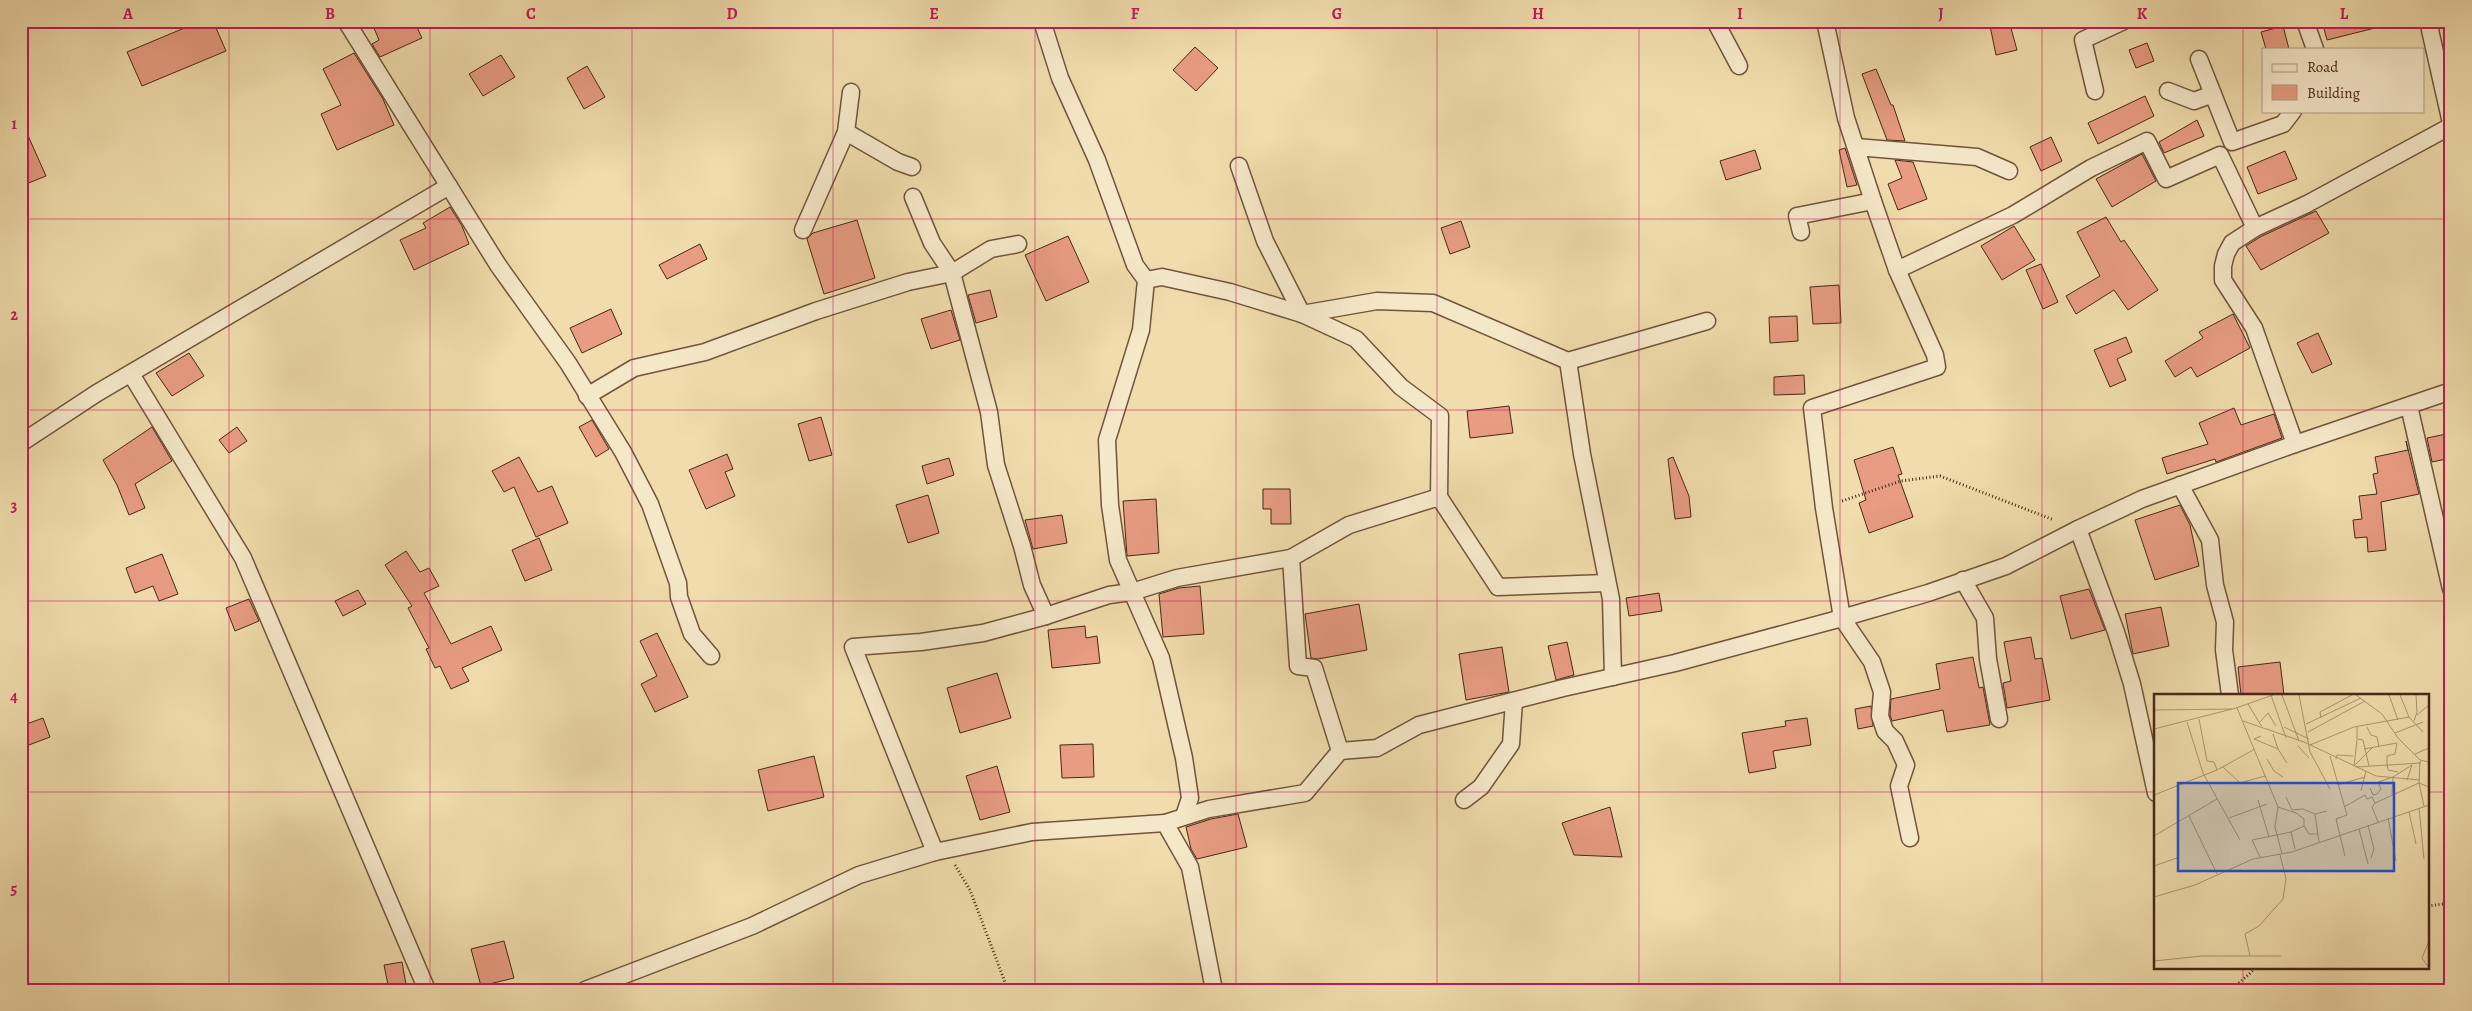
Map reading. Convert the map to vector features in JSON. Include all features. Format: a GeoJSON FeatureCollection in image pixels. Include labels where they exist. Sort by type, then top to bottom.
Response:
{"type":"FeatureCollection","features":[{"type":"Feature","properties":{"kind":"street"},"geometry":{"type":"LineString","coordinates":[[346,21],[394,101],[450,186],[498,265],[568,363],[623,452],[650,504],[678,583],[679,597],[692,634],[711,656]]}},
{"type":"Feature","properties":{"kind":"street"},"geometry":{"type":"LineString","coordinates":[[1042,21],[1060,78],[1097,160],[1134,265],[1146,280],[1141,330],[1106,440],[1110,505],[1118,560],[1161,658],[1184,758],[1189,790],[1190,798],[1184,816]]}},
{"type":"Feature","properties":{"kind":"street"},"geometry":{"type":"LineString","coordinates":[[1715,21],[1739,66]]}},
{"type":"Feature","properties":{"kind":"street"},"geometry":{"type":"LineString","coordinates":[[2095,91],[2082,40],[2124,21]]}},
{"type":"Feature","properties":{"kind":"street"},"geometry":{"type":"LineString","coordinates":[[2306,21],[2314,48]]}},
{"type":"Feature","properties":{"kind":"street"},"geometry":{"type":"LineString","coordinates":[[2295,444],[2254,328],[2223,280],[2222,266],[2232,243],[2255,228],[2307,204],[2451,125],[2430,30],[2433,21]]}},
{"type":"Feature","properties":{"kind":"street"},"geometry":{"type":"LineString","coordinates":[[1830,22],[1846,118],[1872,201],[1897,270],[1935,355],[1937,367],[1812,408],[1824,508],[1842,618],[1872,662],[1882,692],[1880,716],[1885,730],[1895,741],[1906,765],[1899,786],[1910,838]]}},
{"type":"Feature","properties":{"kind":"street"},"geometry":{"type":"LineString","coordinates":[[2199,58],[2232,142]]}},
{"type":"Feature","properties":{"kind":"street"},"geometry":{"type":"LineString","coordinates":[[2168,91],[2194,101],[2213,94]]}},
{"type":"Feature","properties":{"kind":"street"},"geometry":{"type":"LineString","coordinates":[[803,230],[846,132],[851,92]]}},
{"type":"Feature","properties":{"kind":"street"},"geometry":{"type":"LineString","coordinates":[[1897,270],[2012,215],[2091,168],[2147,142],[2166,179],[2220,155],[2232,142],[2283,124],[2292,112]]}},
{"type":"Feature","properties":{"kind":"street"},"geometry":{"type":"LineString","coordinates":[[846,132],[898,162],[912,167]]}},
{"type":"Feature","properties":{"kind":"street"},"geometry":{"type":"LineString","coordinates":[[1856,147],[1977,158],[2009,171]]}},
{"type":"Feature","properties":{"kind":"street"},"geometry":{"type":"LineString","coordinates":[[2220,155],[2255,228]]}},
{"type":"Feature","properties":{"kind":"street"},"geometry":{"type":"LineString","coordinates":[[1239,166],[1265,242],[1302,314]]}},
{"type":"Feature","properties":{"kind":"street"},"geometry":{"type":"LineString","coordinates":[[21,443],[131,374],[450,186]]}},
{"type":"Feature","properties":{"kind":"street"},"geometry":{"type":"LineString","coordinates":[[913,197],[932,243],[952,274],[989,412],[996,465],[1022,546],[1032,585],[1046,616]]}},
{"type":"Feature","properties":{"kind":"street"},"geometry":{"type":"LineString","coordinates":[[1801,232],[1797,216],[1872,201]]}},
{"type":"Feature","properties":{"kind":"street"},"geometry":{"type":"LineString","coordinates":[[587,396],[634,368],[705,352],[816,311],[908,282],[952,274],[991,250],[1018,244]]}},
{"type":"Feature","properties":{"kind":"street"},"geometry":{"type":"LineString","coordinates":[[1146,280],[1162,277],[1230,292],[1302,314],[1356,339],[1401,387],[1440,416],[1440,497],[1498,587],[1606,582]]}},
{"type":"Feature","properties":{"kind":"street"},"geometry":{"type":"LineString","coordinates":[[1302,314],[1377,301],[1433,303],[1568,361],[1706,320]]}},
{"type":"Feature","properties":{"kind":"street"},"geometry":{"type":"LineString","coordinates":[[1568,361],[1582,454],[1601,541],[1606,582],[1611,598],[1613,677]]}},
{"type":"Feature","properties":{"kind":"street"},"geometry":{"type":"LineString","coordinates":[[131,374],[243,558],[427,990]]}},
{"type":"Feature","properties":{"kind":"street"},"geometry":{"type":"LineString","coordinates":[[585,990],[752,926],[859,875],[940,851],[1032,832],[1165,822],[1209,809],[1305,793],[1340,751],[1377,748],[1419,725],[1842,618],[1963,580],[2006,566],[2078,528],[2142,499],[2451,391]]}},
{"type":"Feature","properties":{"kind":"street"},"geometry":{"type":"LineString","coordinates":[[2409,406],[2451,589]]}},
{"type":"Feature","properties":{"kind":"street"},"geometry":{"type":"LineString","coordinates":[[2180,485],[2210,540],[2215,585],[2225,622],[2224,650],[2230,694]]}},
{"type":"Feature","properties":{"kind":"street"},"geometry":{"type":"LineString","coordinates":[[940,851],[853,647],[921,642],[965,636],[1046,616],[1109,595],[1132,592],[1176,578],[1291,558],[1349,525],[1440,497]]}},
{"type":"Feature","properties":{"kind":"street"},"geometry":{"type":"LineString","coordinates":[[2078,528],[2116,632],[2132,684],[2154,784]]}},
{"type":"Feature","properties":{"kind":"street"},"geometry":{"type":"LineString","coordinates":[[1291,558],[1298,666],[1314,668],[1340,751]]}},
{"type":"Feature","properties":{"kind":"street"},"geometry":{"type":"LineString","coordinates":[[1963,580],[1985,618],[1988,659],[1999,719]]}},
{"type":"Feature","properties":{"kind":"street"},"geometry":{"type":"LineString","coordinates":[[1464,800],[1482,787],[1511,744],[1514,701]]}},
{"type":"Feature","properties":{"kind":"street"},"geometry":{"type":"LineString","coordinates":[[1165,822],[1190,868],[1214,990]]}},
{"type":"Feature","properties":{"kind":"path"},"geometry":{"type":"LineString","coordinates":[[1824,508],[1901,481],[1940,476],[2078,528]]}},
{"type":"Feature","properties":{"kind":"path"},"geometry":{"type":"LineString","coordinates":[[940,851],[970,890],[1008,990]]}},
{"type":"Feature","properties":{"kind":"path"},"geometry":{"type":"LineString","coordinates":[[2430,906],[2451,902]]}},
{"type":"Feature","properties":{"kind":"path"},"geometry":{"type":"LineString","coordinates":[[2231,990],[2256,968]]}},
{"type":"Feature","properties":{"kind":"building"},"geometry":{"type":"Polygon","coordinates":[[[201,21],[213,21],[226,51],[142,86],[127,52],[201,21]]]}},
{"type":"Feature","properties":{"kind":"building"},"geometry":{"type":"Polygon","coordinates":[[[371,21],[414,21],[422,38],[380,57],[372,44],[379,40],[371,21]]]}},
{"type":"Feature","properties":{"kind":"building"},"geometry":{"type":"Polygon","coordinates":[[[1989,21],[2009,21],[2017,50],[1996,55],[1989,21]]]}},
{"type":"Feature","properties":{"kind":"building"},"geometry":{"type":"Polygon","coordinates":[[[2322,21],[2378,21],[2379,27],[2327,40],[2322,21]]]}},
{"type":"Feature","properties":{"kind":"building"},"geometry":{"type":"Polygon","coordinates":[[[2283,26],[2289,48],[2266,48],[2261,32],[2283,26]]]}},
{"type":"Feature","properties":{"kind":"building"},"geometry":{"type":"Polygon","coordinates":[[[2147,43],[2154,61],[2136,68],[2129,50],[2147,43]]]}},
{"type":"Feature","properties":{"kind":"building"},"geometry":{"type":"Polygon","coordinates":[[[1195,47],[1218,68],[1196,91],[1173,70],[1195,47]]]}},
{"type":"Feature","properties":{"kind":"building"},"geometry":{"type":"Polygon","coordinates":[[[354,53],[383,99],[394,125],[337,150],[321,114],[341,105],[323,69],[354,53]]]}},
{"type":"Feature","properties":{"kind":"building"},"geometry":{"type":"Polygon","coordinates":[[[501,55],[515,77],[483,96],[469,74],[501,55]]]}},
{"type":"Feature","properties":{"kind":"building"},"geometry":{"type":"Polygon","coordinates":[[[587,66],[605,97],[584,109],[567,78],[587,66]]]}},
{"type":"Feature","properties":{"kind":"building"},"geometry":{"type":"Polygon","coordinates":[[[1876,69],[1891,105],[1893,105],[1905,141],[1887,140],[1862,74],[1876,69]]]}},
{"type":"Feature","properties":{"kind":"building"},"geometry":{"type":"Polygon","coordinates":[[[2145,96],[2154,116],[2098,144],[2088,123],[2145,96]]]}},
{"type":"Feature","properties":{"kind":"building"},"geometry":{"type":"Polygon","coordinates":[[[21,120],[46,176],[21,186],[21,120]]]}},
{"type":"Feature","properties":{"kind":"building"},"geometry":{"type":"Polygon","coordinates":[[[2197,120],[2204,136],[2164,153],[2159,142],[2197,120]]]}},
{"type":"Feature","properties":{"kind":"building"},"geometry":{"type":"Polygon","coordinates":[[[2051,137],[2062,161],[2041,171],[2030,147],[2051,137]]]}},
{"type":"Feature","properties":{"kind":"building"},"geometry":{"type":"Polygon","coordinates":[[[1845,148],[1857,185],[1847,187],[1839,150],[1845,148]]]}},
{"type":"Feature","properties":{"kind":"building"},"geometry":{"type":"Polygon","coordinates":[[[1755,150],[1761,169],[1726,180],[1720,161],[1755,150]]]}},
{"type":"Feature","properties":{"kind":"building"},"geometry":{"type":"Polygon","coordinates":[[[2285,151],[2297,179],[2258,194],[2247,167],[2285,151]]]}},
{"type":"Feature","properties":{"kind":"building"},"geometry":{"type":"Polygon","coordinates":[[[2142,154],[2156,181],[2112,207],[2096,179],[2142,154]]]}},
{"type":"Feature","properties":{"kind":"building"},"geometry":{"type":"Polygon","coordinates":[[[1895,160],[1913,162],[1927,199],[1898,210],[1888,184],[1902,178],[1895,160]]]}},
{"type":"Feature","properties":{"kind":"building"},"geometry":{"type":"Polygon","coordinates":[[[450,207],[462,226],[469,244],[414,270],[400,240],[426,228],[423,223],[450,207]]]}},
{"type":"Feature","properties":{"kind":"building"},"geometry":{"type":"Polygon","coordinates":[[[2316,211],[2329,233],[2261,270],[2246,246],[2260,237],[2316,211]]]}},
{"type":"Feature","properties":{"kind":"building"},"geometry":{"type":"Polygon","coordinates":[[[2106,217],[2121,242],[2124,240],[2158,290],[2128,310],[2114,290],[2076,314],[2066,296],[2100,276],[2077,232],[2106,217]]]}},
{"type":"Feature","properties":{"kind":"building"},"geometry":{"type":"Polygon","coordinates":[[[857,220],[875,278],[824,294],[807,239],[813,233],[857,220]]]}},
{"type":"Feature","properties":{"kind":"building"},"geometry":{"type":"Polygon","coordinates":[[[1461,221],[1470,247],[1450,254],[1441,228],[1461,221]]]}},
{"type":"Feature","properties":{"kind":"building"},"geometry":{"type":"Polygon","coordinates":[[[2014,226],[2035,260],[2002,280],[1981,246],[2014,226]]]}},
{"type":"Feature","properties":{"kind":"building"},"geometry":{"type":"Polygon","coordinates":[[[1068,236],[1089,282],[1046,301],[1025,255],[1068,236]]]}},
{"type":"Feature","properties":{"kind":"building"},"geometry":{"type":"Polygon","coordinates":[[[700,244],[707,259],[667,279],[659,265],[700,244]]]}},
{"type":"Feature","properties":{"kind":"building"},"geometry":{"type":"Polygon","coordinates":[[[2041,264],[2058,302],[2043,309],[2026,270],[2041,264]]]}},
{"type":"Feature","properties":{"kind":"building"},"geometry":{"type":"Polygon","coordinates":[[[1839,285],[1841,323],[1813,324],[1810,287],[1839,285]]]}},
{"type":"Feature","properties":{"kind":"building"},"geometry":{"type":"Polygon","coordinates":[[[990,290],[997,317],[976,323],[968,295],[990,290]]]}},
{"type":"Feature","properties":{"kind":"building"},"geometry":{"type":"Polygon","coordinates":[[[611,309],[622,334],[582,353],[570,328],[611,309]]]}},
{"type":"Feature","properties":{"kind":"building"},"geometry":{"type":"Polygon","coordinates":[[[951,310],[960,340],[931,349],[921,319],[951,310]]]}},
{"type":"Feature","properties":{"kind":"building"},"geometry":{"type":"Polygon","coordinates":[[[2233,314],[2250,348],[2197,377],[2191,367],[2175,377],[2165,361],[2203,338],[2199,332],[2233,314]]]}},
{"type":"Feature","properties":{"kind":"building"},"geometry":{"type":"Polygon","coordinates":[[[1797,316],[1798,341],[1770,343],[1769,317],[1797,316]]]}},
{"type":"Feature","properties":{"kind":"building"},"geometry":{"type":"Polygon","coordinates":[[[2318,333],[2332,364],[2312,373],[2297,343],[2318,333]]]}},
{"type":"Feature","properties":{"kind":"building"},"geometry":{"type":"Polygon","coordinates":[[[2126,337],[2132,352],[2117,359],[2126,380],[2110,387],[2094,350],[2126,337]]]}},
{"type":"Feature","properties":{"kind":"building"},"geometry":{"type":"Polygon","coordinates":[[[189,353],[204,376],[172,396],[156,373],[189,353]]]}},
{"type":"Feature","properties":{"kind":"building"},"geometry":{"type":"Polygon","coordinates":[[[1804,375],[1805,394],[1774,395],[1774,377],[1804,375]]]}},
{"type":"Feature","properties":{"kind":"building"},"geometry":{"type":"Polygon","coordinates":[[[1509,406],[1513,433],[1470,438],[1467,411],[1509,406]]]}},
{"type":"Feature","properties":{"kind":"building"},"geometry":{"type":"Polygon","coordinates":[[[2234,408],[2241,425],[2274,414],[2282,438],[2216,462],[2215,459],[2167,474],[2162,458],[2208,444],[2199,423],[2234,408]]]}},
{"type":"Feature","properties":{"kind":"building"},"geometry":{"type":"Polygon","coordinates":[[[821,417],[832,455],[809,461],[798,424],[821,417]]]}},
{"type":"Feature","properties":{"kind":"building"},"geometry":{"type":"Polygon","coordinates":[[[592,420],[609,449],[596,457],[579,427],[592,420]]]}},
{"type":"Feature","properties":{"kind":"building"},"geometry":{"type":"Polygon","coordinates":[[[152,427],[172,461],[135,484],[145,508],[129,515],[117,485],[103,460],[152,427]]]}},
{"type":"Feature","properties":{"kind":"building"},"geometry":{"type":"Polygon","coordinates":[[[237,427],[247,441],[229,453],[219,440],[237,427]]]}},
{"type":"Feature","properties":{"kind":"building"},"geometry":{"type":"Polygon","coordinates":[[[2451,433],[2451,458],[2432,462],[2427,438],[2451,433]]]}},
{"type":"Feature","properties":{"kind":"building"},"geometry":{"type":"Polygon","coordinates":[[[2406,441],[2419,494],[2381,502],[2386,550],[2368,552],[2367,537],[2355,538],[2353,520],[2362,519],[2359,496],[2377,494],[2373,474],[2378,473],[2375,457],[2408,450],[2406,441]]]}},
{"type":"Feature","properties":{"kind":"building"},"geometry":{"type":"Polygon","coordinates":[[[1893,447],[1902,474],[1898,475],[1913,517],[1869,533],[1859,503],[1866,500],[1854,460],[1893,447]]]}},
{"type":"Feature","properties":{"kind":"building"},"geometry":{"type":"Polygon","coordinates":[[[727,454],[733,469],[725,472],[735,496],[706,509],[689,470],[727,454]]]}},
{"type":"Feature","properties":{"kind":"building"},"geometry":{"type":"Polygon","coordinates":[[[519,457],[538,492],[552,486],[568,523],[536,537],[514,487],[504,492],[492,471],[519,457]]]}},
{"type":"Feature","properties":{"kind":"building"},"geometry":{"type":"Polygon","coordinates":[[[1673,457],[1689,496],[1691,517],[1675,519],[1668,459],[1673,457]]]}},
{"type":"Feature","properties":{"kind":"building"},"geometry":{"type":"Polygon","coordinates":[[[949,458],[954,475],[927,484],[922,466],[949,458]]]}},
{"type":"Feature","properties":{"kind":"building"},"geometry":{"type":"Polygon","coordinates":[[[1263,489],[1290,489],[1291,524],[1271,524],[1271,509],[1263,509],[1263,489]]]}},
{"type":"Feature","properties":{"kind":"building"},"geometry":{"type":"Polygon","coordinates":[[[928,495],[939,533],[908,543],[896,505],[928,495]]]}},
{"type":"Feature","properties":{"kind":"building"},"geometry":{"type":"Polygon","coordinates":[[[1156,499],[1159,553],[1127,556],[1123,501],[1156,499]]]}},
{"type":"Feature","properties":{"kind":"building"},"geometry":{"type":"Polygon","coordinates":[[[2180,505],[2190,525],[2199,566],[2155,580],[2135,520],[2180,505]]]}},
{"type":"Feature","properties":{"kind":"building"},"geometry":{"type":"Polygon","coordinates":[[[1062,515],[1067,543],[1033,549],[1025,520],[1062,515]]]}},
{"type":"Feature","properties":{"kind":"building"},"geometry":{"type":"Polygon","coordinates":[[[539,538],[552,570],[525,581],[512,550],[539,538]]]}},
{"type":"Feature","properties":{"kind":"building"},"geometry":{"type":"Polygon","coordinates":[[[406,551],[420,572],[429,568],[439,586],[424,593],[451,644],[491,626],[502,650],[462,668],[469,681],[451,689],[440,666],[435,668],[426,649],[429,648],[408,608],[412,606],[385,565],[406,551]]]}},
{"type":"Feature","properties":{"kind":"building"},"geometry":{"type":"Polygon","coordinates":[[[162,554],[178,594],[159,601],[153,586],[135,593],[126,568],[162,554]]]}},
{"type":"Feature","properties":{"kind":"building"},"geometry":{"type":"Polygon","coordinates":[[[1200,586],[1204,634],[1163,637],[1159,594],[1179,588],[1200,586]]]}},
{"type":"Feature","properties":{"kind":"building"},"geometry":{"type":"Polygon","coordinates":[[[2089,589],[2105,630],[2071,639],[2060,596],[2089,589]]]}},
{"type":"Feature","properties":{"kind":"building"},"geometry":{"type":"Polygon","coordinates":[[[358,590],[366,604],[343,616],[335,601],[358,590]]]}},
{"type":"Feature","properties":{"kind":"building"},"geometry":{"type":"Polygon","coordinates":[[[1659,593],[1662,611],[1629,616],[1626,598],[1659,593]]]}},
{"type":"Feature","properties":{"kind":"building"},"geometry":{"type":"Polygon","coordinates":[[[249,599],[259,621],[235,631],[226,608],[249,599]]]}},
{"type":"Feature","properties":{"kind":"building"},"geometry":{"type":"Polygon","coordinates":[[[1359,604],[1367,650],[1318,659],[1311,658],[1305,614],[1359,604]]]}},
{"type":"Feature","properties":{"kind":"building"},"geometry":{"type":"Polygon","coordinates":[[[2161,607],[2169,646],[2133,654],[2125,614],[2161,607]]]}},
{"type":"Feature","properties":{"kind":"building"},"geometry":{"type":"Polygon","coordinates":[[[1085,626],[1086,638],[1097,636],[1100,663],[1052,668],[1048,630],[1085,626]]]}},
{"type":"Feature","properties":{"kind":"building"},"geometry":{"type":"Polygon","coordinates":[[[657,633],[688,697],[655,712],[641,684],[657,676],[640,641],[657,633]]]}},
{"type":"Feature","properties":{"kind":"building"},"geometry":{"type":"Polygon","coordinates":[[[2031,637],[2035,659],[2042,658],[2050,700],[2007,708],[2003,683],[2011,681],[2004,642],[2031,637]]]}},
{"type":"Feature","properties":{"kind":"building"},"geometry":{"type":"Polygon","coordinates":[[[1567,642],[1574,675],[1556,680],[1548,646],[1567,642]]]}},
{"type":"Feature","properties":{"kind":"building"},"geometry":{"type":"Polygon","coordinates":[[[1502,647],[1509,692],[1466,700],[1459,654],[1502,647]]]}},
{"type":"Feature","properties":{"kind":"building"},"geometry":{"type":"Polygon","coordinates":[[[1973,657],[1979,688],[1983,687],[1990,725],[1947,732],[1943,710],[1892,721],[1890,715],[1891,699],[1940,689],[1936,664],[1973,657]]]}},
{"type":"Feature","properties":{"kind":"building"},"geometry":{"type":"Polygon","coordinates":[[[2280,662],[2284,694],[2241,694],[2238,667],[2280,662]]]}},
{"type":"Feature","properties":{"kind":"building"},"geometry":{"type":"Polygon","coordinates":[[[997,673],[1011,718],[960,733],[947,688],[997,673]]]}},
{"type":"Feature","properties":{"kind":"building"},"geometry":{"type":"Polygon","coordinates":[[[1871,706],[1873,726],[1858,729],[1855,709],[1871,706]]]}},
{"type":"Feature","properties":{"kind":"building"},"geometry":{"type":"Polygon","coordinates":[[[43,718],[50,737],[21,748],[21,726],[43,718]]]}},
{"type":"Feature","properties":{"kind":"building"},"geometry":{"type":"Polygon","coordinates":[[[1807,718],[1811,745],[1773,751],[1776,768],[1749,773],[1742,733],[1786,726],[1785,721],[1807,718]]]}},
{"type":"Feature","properties":{"kind":"building"},"geometry":{"type":"Polygon","coordinates":[[[1093,744],[1094,777],[1062,778],[1060,745],[1093,744]]]}},
{"type":"Feature","properties":{"kind":"building"},"geometry":{"type":"Polygon","coordinates":[[[814,756],[824,797],[768,811],[758,770],[814,756]]]}},
{"type":"Feature","properties":{"kind":"building"},"geometry":{"type":"Polygon","coordinates":[[[997,766],[1010,812],[980,820],[966,776],[997,766]]]}},
{"type":"Feature","properties":{"kind":"building"},"geometry":{"type":"Polygon","coordinates":[[[1610,807],[1622,857],[1574,855],[1562,823],[1610,807]]]}},
{"type":"Feature","properties":{"kind":"building"},"geometry":{"type":"Polygon","coordinates":[[[1238,814],[1247,847],[1197,859],[1191,849],[1186,827],[1211,819],[1238,814]]]}},
{"type":"Feature","properties":{"kind":"building"},"geometry":{"type":"Polygon","coordinates":[[[504,941],[514,978],[481,986],[471,949],[504,941]]]}},
{"type":"Feature","properties":{"kind":"building"},"geometry":{"type":"Polygon","coordinates":[[[402,962],[407,990],[389,990],[384,965],[402,962]]]}}]}
